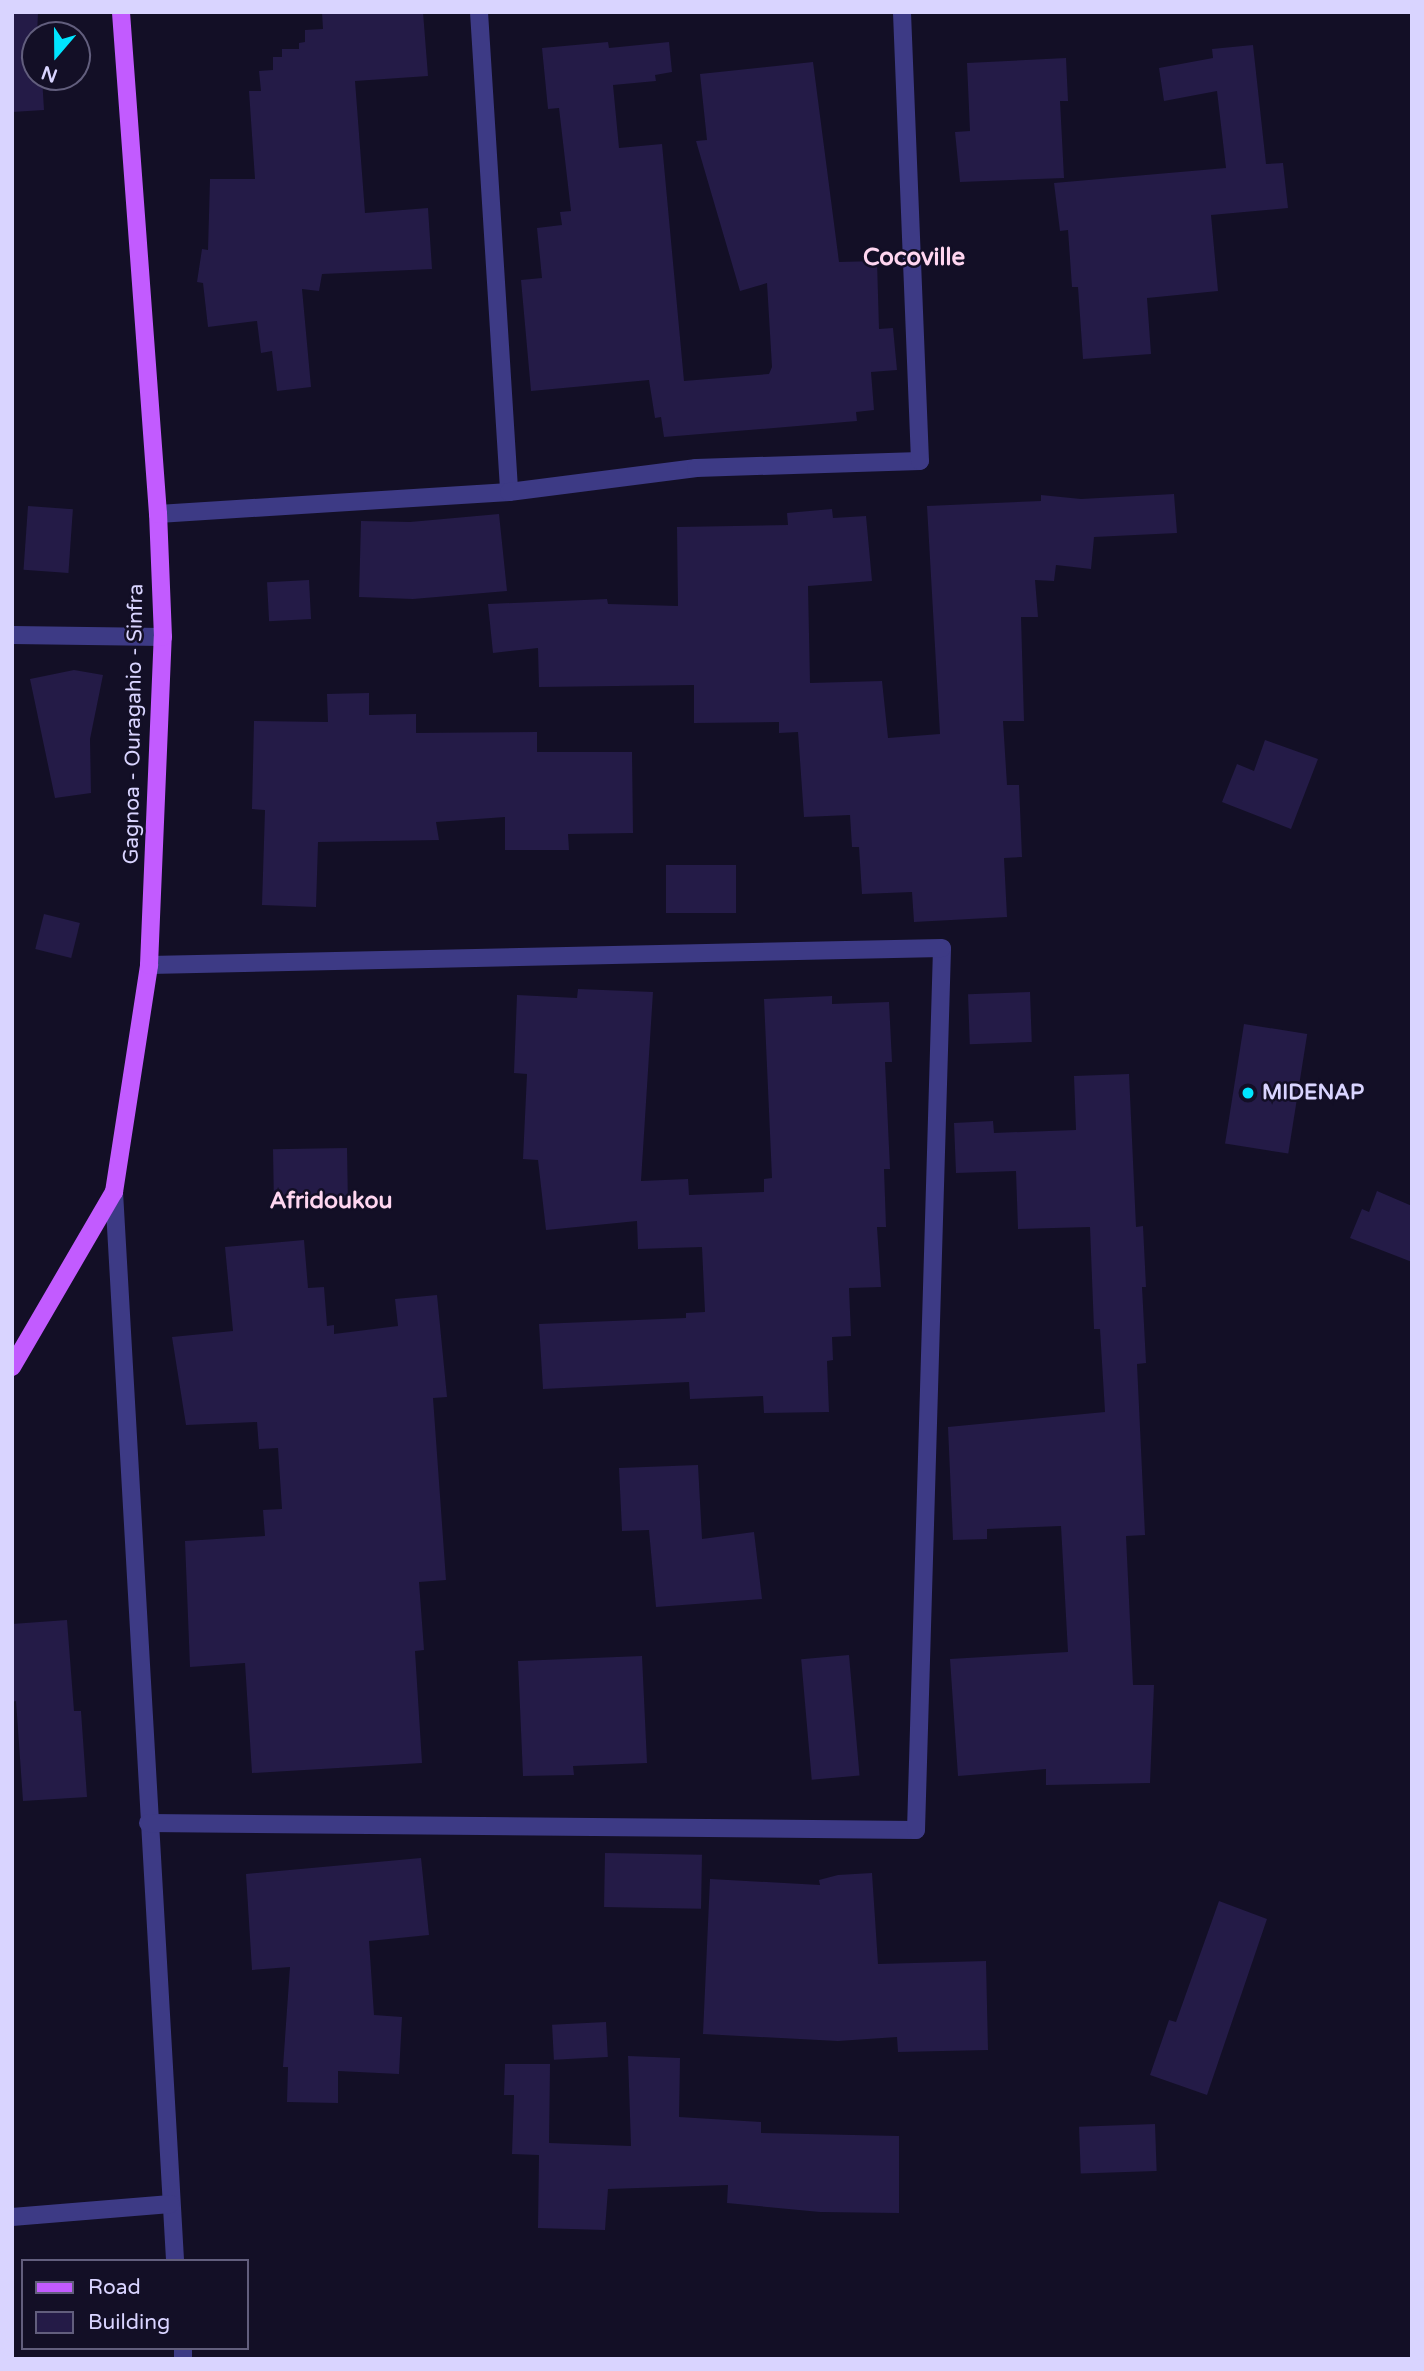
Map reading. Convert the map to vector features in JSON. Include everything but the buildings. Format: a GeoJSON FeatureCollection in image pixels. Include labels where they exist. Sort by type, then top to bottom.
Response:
{"type":"FeatureCollection","features":[{"type":"Feature","properties":{"kind":"main road","name":"Gagnoa - Ouragahio - Sinfra"},"geometry":{"type":"LineString","coordinates":[[12,1367],[114,1192],[149,965],[163,637],[158,514],[121,12]]}},
{"type":"Feature","properties":{"kind":"street"},"geometry":{"type":"LineString","coordinates":[[479,12],[509,492]]}},
{"type":"Feature","properties":{"kind":"street"},"geometry":{"type":"LineString","coordinates":[[158,514],[509,492],[696,468],[920,461],[902,12]]}},
{"type":"Feature","properties":{"kind":"street"},"geometry":{"type":"LineString","coordinates":[[12,635],[163,637]]}},
{"type":"Feature","properties":{"kind":"street"},"geometry":{"type":"LineString","coordinates":[[148,1823],[916,1830],[942,948],[149,965]]}},
{"type":"Feature","properties":{"kind":"street"},"geometry":{"type":"LineString","coordinates":[[114,1192],[175,2259]]}},
{"type":"Feature","properties":{"kind":"street"},"geometry":{"type":"LineString","coordinates":[[12,2217],[170,2204]]}},
{"type":"Feature","properties":{"kind":"place","name":"MIDENAP"},"geometry":{"type":"Point","coordinates":[1248,1093]}},
{"type":"Feature","properties":{"kind":"district","name":"Cocoville"},"geometry":{"type":"Point","coordinates":[914,258]}},
{"type":"Feature","properties":{"kind":"district","name":"Afridoukou"},"geometry":{"type":"Point","coordinates":[331,1201]}}]}
